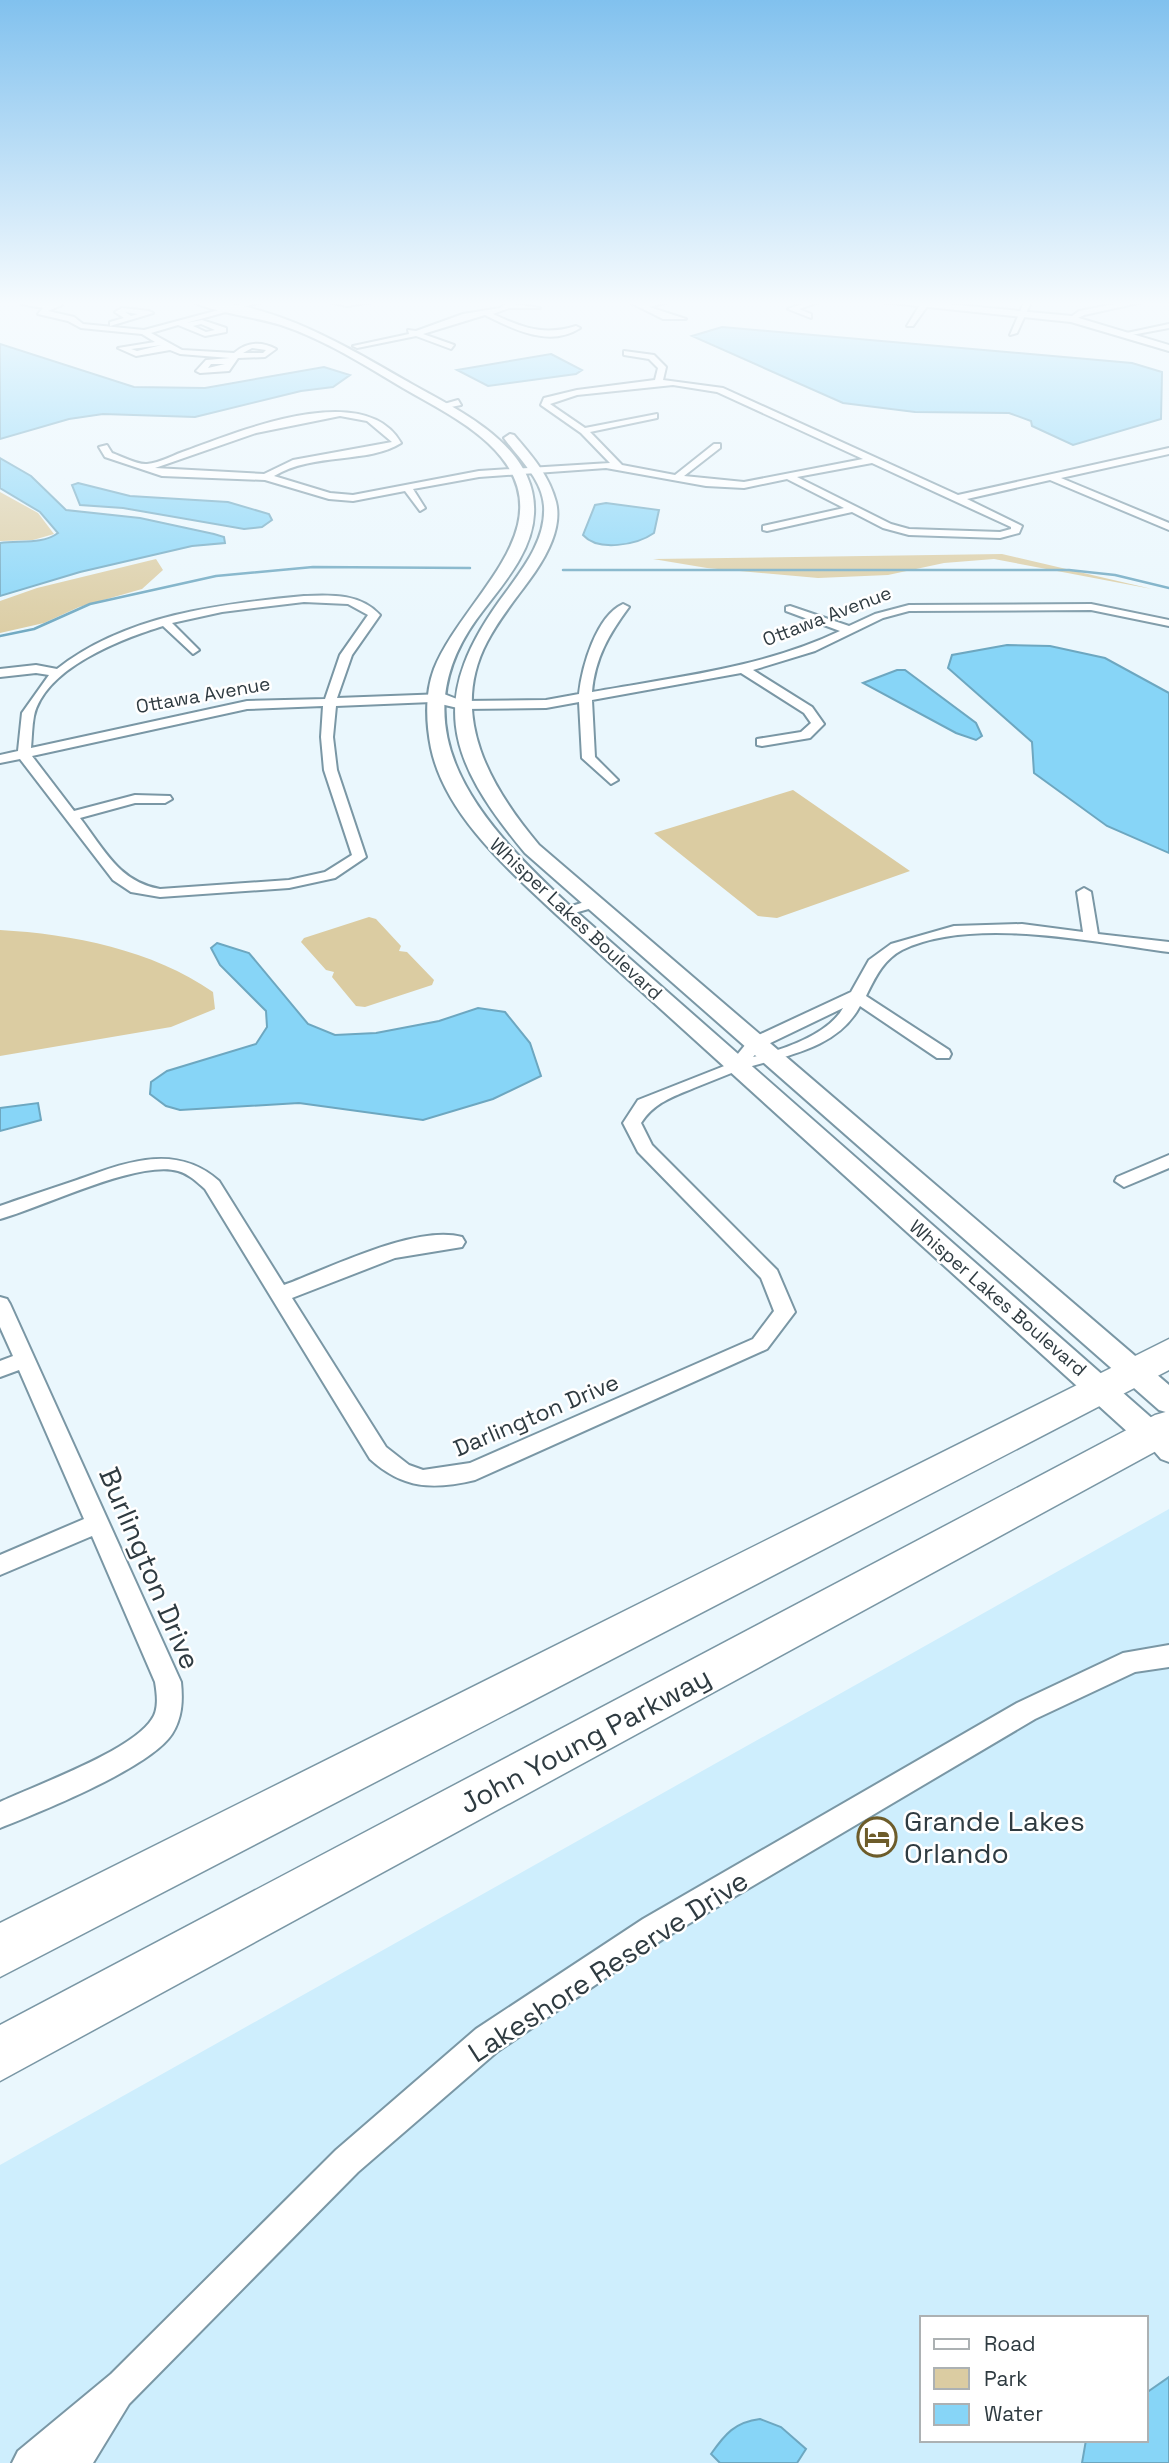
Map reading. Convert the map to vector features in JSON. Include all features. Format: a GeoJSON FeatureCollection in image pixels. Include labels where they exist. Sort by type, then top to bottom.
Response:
{"type":"FeatureCollection","features":[{"type":"Feature","properties":{"kind":"highway"},"geometry":{"type":"LineString","coordinates":[[0,1951],[1169,1353]]}},
{"type":"Feature","properties":{"kind":"highway","name":"John Young Parkway"},"geometry":{"type":"LineString","coordinates":[[0,2054],[1165,1429]]}},
{"type":"Feature","properties":{"kind":"street"},"geometry":{"type":"LineString","coordinates":[[146,468],[218,441],[333,415]]}},
{"type":"Feature","properties":{"kind":"street"},"geometry":{"type":"LineString","coordinates":[[266,477],[276,470],[310,459],[379,449],[397,443],[393,434],[358,415]]}},
{"type":"Feature","properties":{"kind":"street","name":"Whisper Lakes Boulevard"},"geometry":{"type":"LineString","coordinates":[[462,415],[491,439],[518,474],[527,498],[527,519],[520,543],[509,566],[449,649],[440,669],[434,699],[439,746],[449,776],[470,812],[514,865],[735,1066],[1117,1380]]}},
{"type":"Feature","properties":{"kind":"street","name":"Whisper Lakes Boulevard"},"geometry":{"type":"LineString","coordinates":[[470,415],[507,434],[539,473],[551,514],[543,546],[525,580],[475,652],[463,700],[470,754],[491,799],[532,849],[772,1057],[1117,1380],[1165,1429]]}},
{"type":"Feature","properties":{"kind":"street"},"geometry":{"type":"LineString","coordinates":[[560,415],[584,431],[620,468]]}},
{"type":"Feature","properties":{"kind":"street"},"geometry":{"type":"LineString","coordinates":[[774,415],[1017,526],[1015,531],[1000,535],[909,532],[887,526],[791,478]]}},
{"type":"Feature","properties":{"kind":"street"},"geometry":{"type":"LineString","coordinates":[[584,431],[654,416]]}},
{"type":"Feature","properties":{"kind":"street"},"geometry":{"type":"LineString","coordinates":[[676,478],[717,446]]}},
{"type":"Feature","properties":{"kind":"street"},"geometry":{"type":"LineString","coordinates":[[104,447],[108,455],[162,473],[266,477],[341,497],[382,494],[455,478],[620,468],[676,478],[744,485],[791,478],[872,460]]}},
{"type":"Feature","properties":{"kind":"street"},"geometry":{"type":"LineString","coordinates":[[959,498],[1169,451]]}},
{"type":"Feature","properties":{"kind":"street"},"geometry":{"type":"LineString","coordinates":[[1050,477],[1169,527]]}},
{"type":"Feature","properties":{"kind":"street"},"geometry":{"type":"LineString","coordinates":[[407,487],[419,508]]}},
{"type":"Feature","properties":{"kind":"street"},"geometry":{"type":"LineString","coordinates":[[767,528],[853,509]]}},
{"type":"Feature","properties":{"kind":"street"},"geometry":{"type":"LineString","coordinates":[[303,599],[342,599],[365,605],[374,615],[345,656],[330,702],[326,739],[334,788],[356,836],[359,857],[330,875],[289,884],[160,892],[136,889],[118,877],[24,755],[22,736],[27,710],[56,672],[96,648],[164,621],[230,605],[303,599]]}},
{"type":"Feature","properties":{"kind":"street"},"geometry":{"type":"LineString","coordinates":[[611,780],[589,758],[585,697],[590,658],[605,627],[623,607]]}},
{"type":"Feature","properties":{"kind":"street","name":"Ottawa Avenue"},"geometry":{"type":"LineString","coordinates":[[0,758],[24,755],[183,716],[247,705],[434,699],[546,704],[743,669],[811,649],[849,629],[909,608],[1091,607],[1169,623]]}},
{"type":"Feature","properties":{"kind":"street"},"geometry":{"type":"LineString","coordinates":[[790,609],[849,629]]}},
{"type":"Feature","properties":{"kind":"street"},"geometry":{"type":"LineString","coordinates":[[164,621],[193,650]]}},
{"type":"Feature","properties":{"kind":"street"},"geometry":{"type":"LineString","coordinates":[[0,673],[36,669],[56,672]]}},
{"type":"Feature","properties":{"kind":"street"},"geometry":{"type":"LineString","coordinates":[[743,669],[808,710],[818,724],[805,735],[762,742]]}},
{"type":"Feature","properties":{"kind":"street"},"geometry":{"type":"LineString","coordinates":[[71,816],[135,799],[165,799]]}},
{"type":"Feature","properties":{"kind":"street"},"geometry":{"type":"LineString","coordinates":[[1084,892],[1091,935]]}},
{"type":"Feature","properties":{"kind":"street"},"geometry":{"type":"LineString","coordinates":[[564,911],[594,904]]}},
{"type":"Feature","properties":{"kind":"street"},"geometry":{"type":"LineString","coordinates":[[735,1066],[772,1057],[824,1035],[844,1021],[875,963],[897,947],[954,931],[1022,929],[1091,935],[1169,947]]}},
{"type":"Feature","properties":{"kind":"street"},"geometry":{"type":"LineString","coordinates":[[735,1066],[756,1043],[855,996]]}},
{"type":"Feature","properties":{"kind":"street"},"geometry":{"type":"LineString","coordinates":[[855,996],[943,1054]]}},
{"type":"Feature","properties":{"kind":"street","name":"Darlington Drive"},"geometry":{"type":"LineString","coordinates":[[0,1213],[136,1166],[157,1163],[186,1167],[202,1174],[212,1185],[378,1453],[397,1472],[437,1481],[475,1471],[760,1344],[785,1312],[770,1275],[644,1148],[632,1123],[644,1104],[735,1066]]}},
{"type":"Feature","properties":{"kind":"street"},"geometry":{"type":"LineString","coordinates":[[1124,1181],[1169,1161]]}},
{"type":"Feature","properties":{"kind":"street"},"geometry":{"type":"LineString","coordinates":[[281,1295],[407,1248],[434,1242],[455,1242]]}},
{"type":"Feature","properties":{"kind":"street","name":"Burlington Drive"},"geometry":{"type":"LineString","coordinates":[[0,1304],[168,1682],[169,1712],[159,1731],[139,1748],[0,1815]]}},
{"type":"Feature","properties":{"kind":"street"},"geometry":{"type":"LineString","coordinates":[[0,1369],[24,1360]]}},
{"type":"Feature","properties":{"kind":"street"},"geometry":{"type":"LineString","coordinates":[[0,1565],[97,1524]]}},
{"type":"Feature","properties":{"kind":"street","name":"Lakeshore Reserve Drive"},"geometry":{"type":"LineString","coordinates":[[30,2463],[123,2386],[347,2161],[487,2040],[653,1929],[1026,1711],[1132,1661],[1169,1656]]}},
{"type":"Feature","properties":{"kind":"street","name":"Lakeshore Reserve Drive"},"geometry":{"type":"LineString","coordinates":[[73,2463],[123,2386]]}},
{"type":"Feature","properties":{"kind":"shaded area","name":"Grande Lakes Orlando"},"geometry":{"type":"Polygon","coordinates":[[[1169,1509],[1169,2463],[0,2463],[0,2165],[1169,1509]]]}},
{"type":"Feature","properties":{"kind":"green space"},"geometry":{"type":"Polygon","coordinates":[[[0,492],[38,513],[54,534],[33,540],[0,541],[0,492]]]}},
{"type":"Feature","properties":{"kind":"green space"},"geometry":{"type":"Polygon","coordinates":[[[1002,554],[1152,589],[994,559],[944,563],[888,575],[818,578],[707,568],[653,559],[1002,554]]]}},
{"type":"Feature","properties":{"kind":"green space"},"geometry":{"type":"Polygon","coordinates":[[[156,559],[163,570],[142,589],[79,607],[44,623],[0,633],[0,601],[37,588],[156,559]]]}},
{"type":"Feature","properties":{"kind":"green space"},"geometry":{"type":"Polygon","coordinates":[[[793,790],[910,871],[777,918],[758,916],[654,833],[793,790]]]}},
{"type":"Feature","properties":{"kind":"green space"},"geometry":{"type":"Polygon","coordinates":[[[369,917],[376,919],[401,946],[399,951],[407,952],[434,980],[432,985],[365,1007],[356,1006],[332,977],[334,972],[326,970],[301,942],[304,938],[369,917]]]}},
{"type":"Feature","properties":{"kind":"green space"},"geometry":{"type":"Polygon","coordinates":[[[0,930],[83,940],[138,955],[190,977],[213,992],[215,1009],[171,1027],[0,1056],[0,930]]]}},
{"type":"Feature","properties":{"kind":"water"},"geometry":{"type":"Polygon","coordinates":[[[0,415],[97,415],[69,419],[0,439],[0,415]]]}},
{"type":"Feature","properties":{"kind":"water"},"geometry":{"type":"Polygon","coordinates":[[[132,415],[203,415],[195,417],[132,415]]]}},
{"type":"Feature","properties":{"kind":"water"},"geometry":{"type":"Polygon","coordinates":[[[1014,415],[1161,415],[1161,419],[1073,445],[1032,426],[1031,421],[1014,415]]]}},
{"type":"Feature","properties":{"kind":"water"},"geometry":{"type":"Polygon","coordinates":[[[0,458],[31,476],[66,510],[140,518],[214,534],[224,537],[225,543],[192,546],[80,572],[0,596],[0,543],[38,541],[58,533],[40,512],[0,488],[0,458]]]}},
{"type":"Feature","properties":{"kind":"water"},"geometry":{"type":"Polygon","coordinates":[[[78,483],[130,496],[228,502],[269,514],[272,520],[262,527],[244,529],[123,508],[80,505],[72,485],[78,483]]]}},
{"type":"Feature","properties":{"kind":"water"},"geometry":{"type":"Polygon","coordinates":[[[606,503],[659,510],[654,533],[638,541],[618,545],[598,544],[590,540],[583,535],[595,505],[606,503]]]}},
{"type":"Feature","properties":{"kind":"water"},"geometry":{"type":"Polygon","coordinates":[[[1007,645],[1050,646],[1105,658],[1169,693],[1169,853],[1107,826],[1034,773],[1032,742],[948,668],[952,655],[1007,645]]]}},
{"type":"Feature","properties":{"kind":"water"},"geometry":{"type":"Polygon","coordinates":[[[897,670],[905,670],[976,723],[982,736],[976,740],[956,733],[863,683],[897,670]]]}},
{"type":"Feature","properties":{"kind":"water"},"geometry":{"type":"Polygon","coordinates":[[[217,943],[249,953],[308,1024],[335,1035],[376,1033],[439,1021],[478,1008],[505,1012],[530,1043],[541,1076],[493,1099],[423,1120],[299,1103],[180,1110],[166,1106],[150,1094],[151,1082],[167,1071],[256,1044],[267,1027],[266,1011],[220,965],[211,948],[217,943]]]}},
{"type":"Feature","properties":{"kind":"water"},"geometry":{"type":"Polygon","coordinates":[[[38,1103],[41,1120],[0,1131],[0,1108],[38,1103]]]}},
{"type":"Feature","properties":{"kind":"water"},"geometry":{"type":"Polygon","coordinates":[[[1169,2377],[1169,2463],[1082,2463],[1086,2442],[1148,2442],[1148,2392],[1169,2377]]]}},
{"type":"Feature","properties":{"kind":"water"},"geometry":{"type":"Polygon","coordinates":[[[760,2419],[781,2427],[806,2449],[797,2463],[720,2463],[711,2454],[731,2430],[760,2419]]]}},
{"type":"Feature","properties":{"kind":"waterway"},"geometry":{"type":"LineString","coordinates":[[0,636],[34,629],[90,604],[216,576],[313,567],[470,568]]}},
{"type":"Feature","properties":{"kind":"waterway"},"geometry":{"type":"LineString","coordinates":[[563,570],[1069,570],[1115,575],[1169,588]]}},
{"type":"Feature","properties":{"kind":"place","name":"Grande Lakes Orlando"},"geometry":{"type":"Point","coordinates":[877,1837]}}]}
